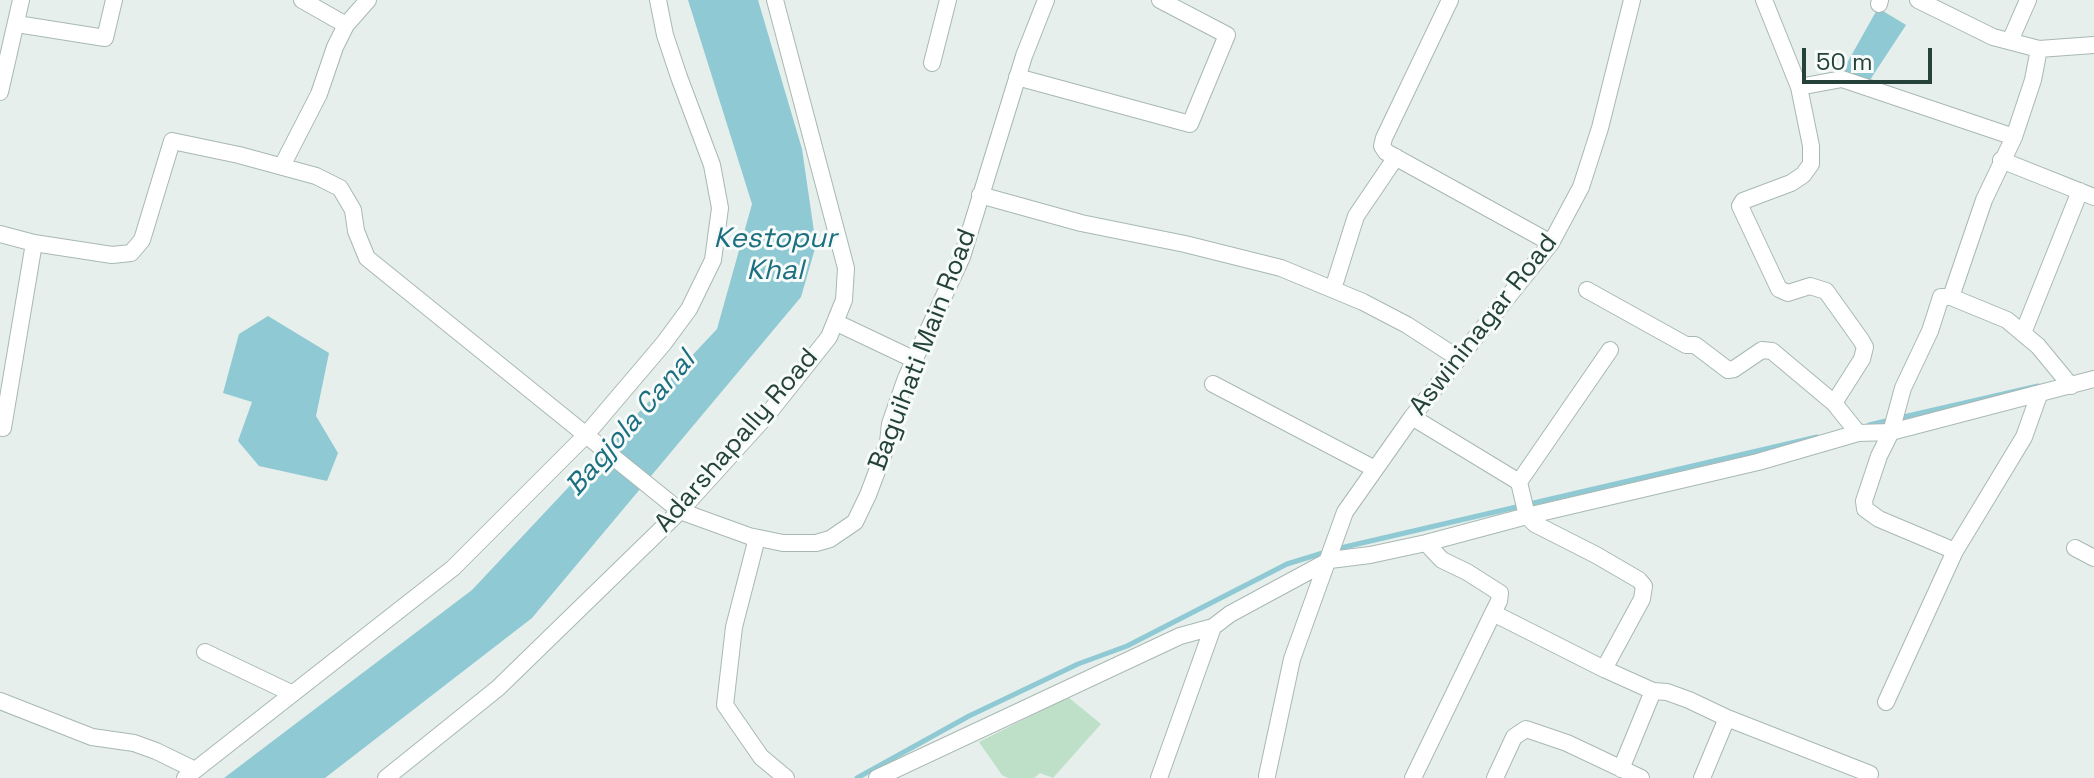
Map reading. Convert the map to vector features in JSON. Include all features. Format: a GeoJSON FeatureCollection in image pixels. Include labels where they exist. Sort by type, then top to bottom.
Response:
{"type":"FeatureCollection","features":[{"type":"Feature","properties":{"kind":"street"},"geometry":{"type":"LineString","coordinates":[[0,92],[21,0]]}},
{"type":"Feature","properties":{"kind":"street"},"geometry":{"type":"LineString","coordinates":[[17,24],[105,38],[114,0]]}},
{"type":"Feature","properties":{"kind":"street"},"geometry":{"type":"LineString","coordinates":[[302,0],[346,25]]}},
{"type":"Feature","properties":{"kind":"street"},"geometry":{"type":"LineString","coordinates":[[282,166],[319,94],[346,25],[368,0]]}},
{"type":"Feature","properties":{"kind":"street"},"geometry":{"type":"LineString","coordinates":[[0,701],[92,737],[134,743],[156,751],[190,774],[453,568],[585,436],[689,309],[713,260],[720,208],[712,165],[674,63],[658,0]]}},
{"type":"Feature","properties":{"kind":"street","name":"Adarshapally Road"},"geometry":{"type":"LineString","coordinates":[[386,778],[498,688],[680,511],[768,414],[829,337],[844,300],[846,268],[775,0]]}},
{"type":"Feature","properties":{"kind":"street"},"geometry":{"type":"LineString","coordinates":[[932,63],[948,0]]}},
{"type":"Feature","properties":{"kind":"street","name":"Baguihati Main Road"},"geometry":{"type":"LineString","coordinates":[[34,243],[112,255],[131,253],[142,240],[172,141],[316,176],[340,188],[353,210],[356,231],[367,258],[680,511],[757,538],[783,543],[816,543],[830,539],[855,522],[883,455],[890,424],[915,360],[962,257],[1017,77],[1046,0]]}},
{"type":"Feature","properties":{"kind":"street"},"geometry":{"type":"LineString","coordinates":[[1017,77],[1190,124],[1227,35],[1160,0]]}},
{"type":"Feature","properties":{"kind":"street"},"geometry":{"type":"LineString","coordinates":[[1450,0],[1382,146],[1386,152],[1551,243]]}},
{"type":"Feature","properties":{"kind":"street","name":"Aswininagar Road"},"geometry":{"type":"LineString","coordinates":[[1267,776],[1292,659],[1345,512],[1412,417],[1551,243],[1581,187],[1600,128],[1632,0]]}},
{"type":"Feature","properties":{"kind":"street"},"geometry":{"type":"LineString","coordinates":[[1764,0],[1799,87],[1811,146],[1811,164],[1803,175],[1791,183],[1743,201],[1740,206],[1779,289],[1788,293],[1810,286],[1826,291],[1865,347],[1862,359],[1834,403]]}},
{"type":"Feature","properties":{"kind":"street"},"geometry":{"type":"LineString","coordinates":[[1918,0],[1968,26],[2039,49],[2094,45]]}},
{"type":"Feature","properties":{"kind":"street"},"geometry":{"type":"LineString","coordinates":[[2010,41],[2028,0]]}},
{"type":"Feature","properties":{"kind":"street"},"geometry":{"type":"LineString","coordinates":[[1951,297],[1965,251],[2001,160],[2014,137],[2033,80],[2039,49]]}},
{"type":"Feature","properties":{"kind":"street"},"geometry":{"type":"LineString","coordinates":[[1799,87],[1842,79],[2014,137]]}},
{"type":"Feature","properties":{"kind":"street"},"geometry":{"type":"LineString","coordinates":[[1333,289],[1356,216],[1396,157]]}},
{"type":"Feature","properties":{"kind":"street"},"geometry":{"type":"LineString","coordinates":[[2001,160],[2090,196],[2023,333]]}},
{"type":"Feature","properties":{"kind":"street"},"geometry":{"type":"LineString","coordinates":[[980,195],[1081,223],[1281,268],[1407,325],[1458,358]]}},
{"type":"Feature","properties":{"kind":"street"},"geometry":{"type":"LineString","coordinates":[[0,234],[34,243],[3,428]]}},
{"type":"Feature","properties":{"kind":"street"},"geometry":{"type":"LineString","coordinates":[[1587,290],[1686,345],[1695,345],[1728,370],[1762,350],[1772,351],[1834,403],[1858,433]]}},
{"type":"Feature","properties":{"kind":"street"},"geometry":{"type":"LineString","coordinates":[[1955,551],[1879,519],[1865,509],[1864,501],[1892,428],[1903,388],[1930,331],[1941,297],[1951,297],[2007,320],[2038,346],[2071,386]]}},
{"type":"Feature","properties":{"kind":"street"},"geometry":{"type":"LineString","coordinates":[[835,322],[915,360]]}},
{"type":"Feature","properties":{"kind":"street"},"geometry":{"type":"LineString","coordinates":[[1524,502],[1610,350]]}},
{"type":"Feature","properties":{"kind":"street"},"geometry":{"type":"LineString","coordinates":[[877,778],[1180,636],[1213,627],[1331,553],[1370,555],[1426,543],[1524,502],[1758,462],[1858,433],[2039,395],[2094,379]]}},
{"type":"Feature","properties":{"kind":"street"},"geometry":{"type":"LineString","coordinates":[[1213,384],[1375,469]]}},
{"type":"Feature","properties":{"kind":"street"},"geometry":{"type":"LineString","coordinates":[[1886,702],[1955,551],[2024,437],[2039,395]]}},
{"type":"Feature","properties":{"kind":"street"},"geometry":{"type":"LineString","coordinates":[[1412,417],[1524,502],[1535,524],[1639,580],[1644,586],[1642,599],[1604,669]]}},
{"type":"Feature","properties":{"kind":"street"},"geometry":{"type":"LineString","coordinates":[[757,538],[734,627],[725,705],[761,757],[786,778]]}},
{"type":"Feature","properties":{"kind":"street"},"geometry":{"type":"LineString","coordinates":[[1413,778],[1499,601],[1500,593],[1442,560],[1426,543]]}},
{"type":"Feature","properties":{"kind":"street"},"geometry":{"type":"LineString","coordinates":[[2075,548],[2094,558]]}},
{"type":"Feature","properties":{"kind":"street"},"geometry":{"type":"LineString","coordinates":[[1493,613],[1653,691],[1667,692],[1689,700],[1873,777]]}},
{"type":"Feature","properties":{"kind":"street"},"geometry":{"type":"LineString","coordinates":[[1159,778],[1213,627]]}},
{"type":"Feature","properties":{"kind":"street"},"geometry":{"type":"LineString","coordinates":[[205,652],[291,693]]}},
{"type":"Feature","properties":{"kind":"street"},"geometry":{"type":"LineString","coordinates":[[1621,769],[1653,691]]}},
{"type":"Feature","properties":{"kind":"street"},"geometry":{"type":"LineString","coordinates":[[1702,778],[1727,718]]}},
{"type":"Feature","properties":{"kind":"street"},"geometry":{"type":"LineString","coordinates":[[1495,778],[1514,737],[1526,729],[1567,743],[1641,778]]}},
{"type":"Feature","properties":{"kind":"green space"},"geometry":{"type":"Polygon","coordinates":[[[1068,697],[1101,724],[1053,778],[1040,773],[1034,778],[1008,778],[1002,775],[979,742],[1068,697]]]}},
{"type":"Feature","properties":{"kind":"water","name":"Kestopur Khal"},"geometry":{"type":"Polygon","coordinates":[[[688,0],[758,0],[802,149],[816,245],[801,297],[532,618],[325,778],[224,778],[472,590],[717,329],[752,204],[688,0]]]}},
{"type":"Feature","properties":{"kind":"water"},"geometry":{"type":"Polygon","coordinates":[[[1878,8],[1906,25],[1866,86],[1842,72],[1878,8]]]}},
{"type":"Feature","properties":{"kind":"water"},"geometry":{"type":"Polygon","coordinates":[[[268,316],[329,353],[316,416],[338,453],[327,481],[259,466],[238,441],[252,402],[223,393],[239,334],[268,316]]]}},
{"type":"Feature","properties":{"kind":"waterway"},"geometry":{"type":"LineString","coordinates":[[1899,418],[2038,386]]}},
{"type":"Feature","properties":{"kind":"waterway"},"geometry":{"type":"LineString","coordinates":[[1869,425],[1890,420]]}},
{"type":"Feature","properties":{"kind":"waterway"},"geometry":{"type":"LineString","coordinates":[[1336,549],[1817,437]]}},
{"type":"Feature","properties":{"kind":"waterway"},"geometry":{"type":"LineString","coordinates":[[857,778],[969,716],[1078,664],[1127,646],[1287,564],[1326,552]]}},
{"type":"Feature","properties":{"kind":"water label","name":"Bagjola Canal"},"geometry":{"type":"Point","coordinates":[631,424]}}]}
